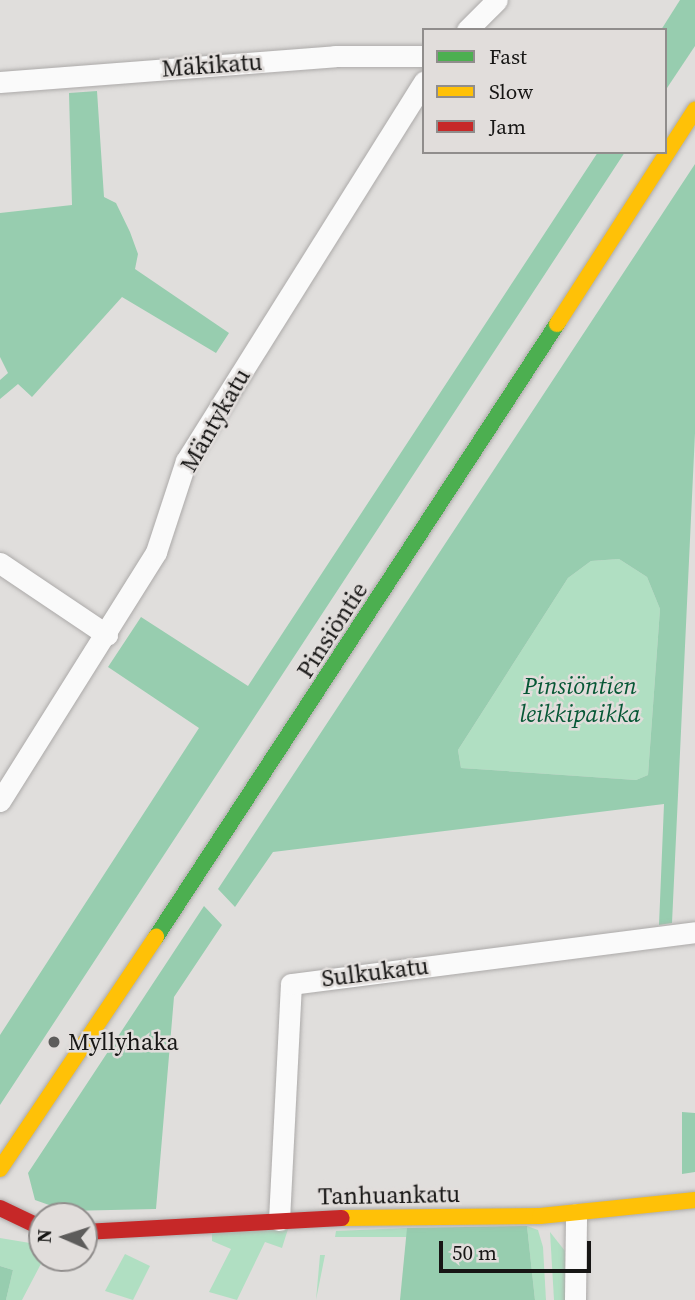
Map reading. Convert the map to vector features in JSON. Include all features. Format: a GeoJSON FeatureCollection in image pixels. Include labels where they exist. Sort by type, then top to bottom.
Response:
{"type":"FeatureCollection","features":[{"type":"Feature","properties":{"kind":"main road","name":"Pinsiöntie"},"geometry":{"type":"LineString","coordinates":[[667,153],[695,110]]}},
{"type":"Feature","properties":{"kind":"main road","name":"Pinsiöntie"},"geometry":{"type":"LineString","coordinates":[[0,1169],[307,712],[667,154]]}},
{"type":"Feature","properties":{"kind":"main road","name":"Tanhuankatu"},"geometry":{"type":"LineString","coordinates":[[98,1230],[279,1220],[576,1214],[695,1200]]}},
{"type":"Feature","properties":{"kind":"main road"},"geometry":{"type":"LineString","coordinates":[[0,1208],[28,1221]]}},
{"type":"Feature","properties":{"kind":"street"},"geometry":{"type":"LineString","coordinates":[[469,28],[497,0]]}},
{"type":"Feature","properties":{"kind":"street","name":"Mäkikatu"},"geometry":{"type":"LineString","coordinates":[[0,82],[335,56],[422,56]]}},
{"type":"Feature","properties":{"kind":"street","name":"Mäntykatu"},"geometry":{"type":"LineString","coordinates":[[0,801],[107,635],[156,552],[186,461],[422,85]]}},
{"type":"Feature","properties":{"kind":"street"},"geometry":{"type":"LineString","coordinates":[[0,563],[107,635]]}},
{"type":"Feature","properties":{"kind":"street","name":"Sulkukatu"},"geometry":{"type":"LineString","coordinates":[[279,1220],[291,984],[695,932]]}},
{"type":"Feature","properties":{"kind":"street"},"geometry":{"type":"LineString","coordinates":[[575,1300],[576,1214]]}},
{"type":"Feature","properties":{"kind":"green space"},"geometry":{"type":"Polygon","coordinates":[[[680,0],[695,0],[695,46],[667,88],[667,28],[662,28],[680,0]]]}},
{"type":"Feature","properties":{"kind":"green space"},"geometry":{"type":"Polygon","coordinates":[[[97,91],[104,197],[116,203],[130,232],[138,254],[135,269],[229,333],[216,353],[122,297],[32,397],[18,384],[0,399],[0,380],[8,373],[0,357],[0,213],[72,205],[69,93],[97,91]]]}},
{"type":"Feature","properties":{"kind":"green space"},"geometry":{"type":"Polygon","coordinates":[[[597,154],[624,154],[0,1105],[0,1035],[199,728],[108,667],[141,617],[248,686],[597,154]]]}},
{"type":"Feature","properties":{"kind":"green space"},"geometry":{"type":"Polygon","coordinates":[[[695,164],[695,433],[672,923],[659,925],[664,804],[273,852],[235,907],[218,889],[695,164]],[[619,559],[591,561],[568,578],[458,750],[461,768],[636,780],[648,775],[660,609],[647,577],[619,559]]]}},
{"type":"Feature","properties":{"kind":"green space","name":"Pinsiöntien leikkipaikka"},"geometry":{"type":"Polygon","coordinates":[[[619,559],[647,577],[660,609],[648,775],[636,780],[461,768],[458,750],[568,578],[591,561],[619,559]]]}},
{"type":"Feature","properties":{"kind":"green space"},"geometry":{"type":"Polygon","coordinates":[[[204,906],[222,925],[174,997],[156,1209],[98,1210],[98,1202],[41,1202],[35,1200],[28,1173],[204,906]]]}},
{"type":"Feature","properties":{"kind":"green space"},"geometry":{"type":"Polygon","coordinates":[[[682,1112],[695,1113],[695,1172],[682,1174],[682,1112]]]}},
{"type":"Feature","properties":{"kind":"green space"},"geometry":{"type":"Polygon","coordinates":[[[527,1226],[538,1230],[543,1247],[546,1300],[535,1300],[527,1226]]]}},
{"type":"Feature","properties":{"kind":"green space"},"geometry":{"type":"Polygon","coordinates":[[[527,1226],[535,1300],[400,1300],[407,1228],[527,1226]]]}},
{"type":"Feature","properties":{"kind":"green space"},"geometry":{"type":"Polygon","coordinates":[[[407,1228],[407,1237],[335,1237],[336,1231],[407,1228]]]}},
{"type":"Feature","properties":{"kind":"green space"},"geometry":{"type":"Polygon","coordinates":[[[288,1229],[282,1248],[265,1242],[237,1300],[209,1292],[231,1249],[212,1241],[212,1233],[288,1229]]]}},
{"type":"Feature","properties":{"kind":"green space"},"geometry":{"type":"Polygon","coordinates":[[[550,1232],[565,1251],[565,1300],[554,1300],[550,1232]]]}},
{"type":"Feature","properties":{"kind":"green space"},"geometry":{"type":"Polygon","coordinates":[[[0,1238],[28,1243],[28,1272],[37,1272],[22,1300],[6,1300],[13,1270],[0,1266],[0,1238]]]}},
{"type":"Feature","properties":{"kind":"green space"},"geometry":{"type":"Polygon","coordinates":[[[125,1254],[150,1266],[133,1300],[105,1291],[125,1254]]]}},
{"type":"Feature","properties":{"kind":"green space"},"geometry":{"type":"Polygon","coordinates":[[[320,1255],[325,1255],[316,1300],[320,1255]]]}},
{"type":"Feature","properties":{"kind":"green space"},"geometry":{"type":"Polygon","coordinates":[[[0,1266],[13,1270],[6,1300],[0,1300],[0,1266]]]}},
{"type":"Feature","properties":{"kind":"traffic: fast"},"geometry":{"type":"LineString","coordinates":[[156,937],[557,324]]}},
{"type":"Feature","properties":{"kind":"traffic: slow"},"geometry":{"type":"LineString","coordinates":[[667,153],[695,110]]}},
{"type":"Feature","properties":{"kind":"traffic: slow"},"geometry":{"type":"LineString","coordinates":[[557,324],[667,154]]}},
{"type":"Feature","properties":{"kind":"traffic: slow"},"geometry":{"type":"LineString","coordinates":[[0,1169],[156,937]]}},
{"type":"Feature","properties":{"kind":"traffic: slow"},"geometry":{"type":"LineString","coordinates":[[342,1218],[540,1216],[695,1200]]}},
{"type":"Feature","properties":{"kind":"traffic: jam"},"geometry":{"type":"LineString","coordinates":[[0,1208],[28,1221]]}},
{"type":"Feature","properties":{"kind":"traffic: jam"},"geometry":{"type":"LineString","coordinates":[[98,1231],[342,1218]]}},
{"type":"Feature","properties":{"kind":"place","name":"Myllyhaka"},"geometry":{"type":"Point","coordinates":[54,1042]}}]}
